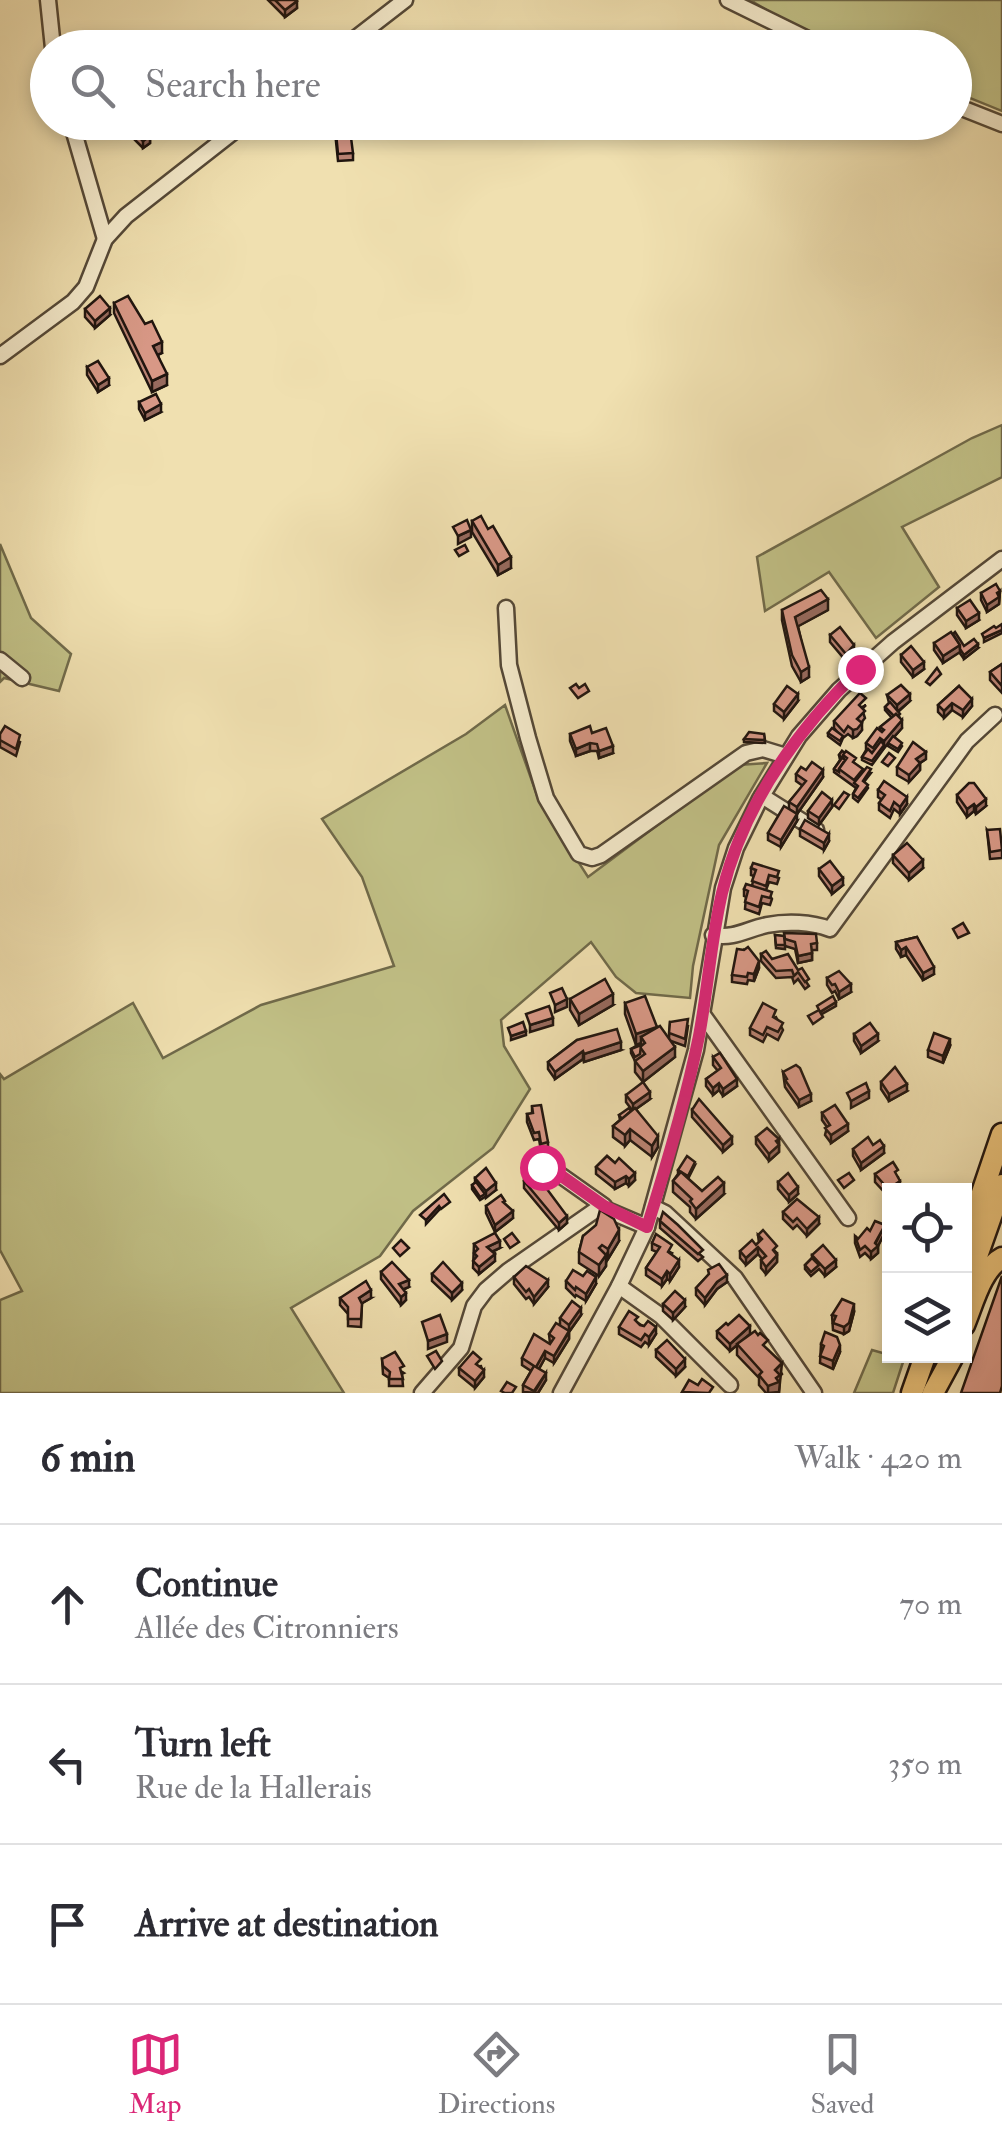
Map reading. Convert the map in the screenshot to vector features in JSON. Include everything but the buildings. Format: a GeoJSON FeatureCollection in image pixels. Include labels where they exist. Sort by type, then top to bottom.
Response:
{"type":"FeatureCollection","features":[{"type":"Feature","properties":{"kind":"highway"},"geometry":{"type":"LineString","coordinates":[[972,1222],[1002,1134]]}},
{"type":"Feature","properties":{"kind":"highway"},"geometry":{"type":"LineString","coordinates":[[971,1273],[1002,1186]]}},
{"type":"Feature","properties":{"kind":"highway"},"geometry":{"type":"LineString","coordinates":[[972,1306],[981,1283],[995,1261],[1002,1258]]}},
{"type":"Feature","properties":{"kind":"highway"},"geometry":{"type":"LineString","coordinates":[[912,1393],[923,1363]]}},
{"type":"Feature","properties":{"kind":"highway"},"geometry":{"type":"LineString","coordinates":[[932,1393],[941,1363]]}},
{"type":"Feature","properties":{"kind":"highway"},"geometry":{"type":"LineString","coordinates":[[932,1393],[948,1363]]}},
{"type":"Feature","properties":{"kind":"street"},"geometry":{"type":"LineString","coordinates":[[48,0],[51,30]]}},
{"type":"Feature","properties":{"kind":"street"},"geometry":{"type":"LineString","coordinates":[[366,30],[405,0]]}},
{"type":"Feature","properties":{"kind":"street"},"geometry":{"type":"LineString","coordinates":[[728,0],[789,30]]}},
{"type":"Feature","properties":{"kind":"street"},"geometry":{"type":"LineString","coordinates":[[972,112],[1002,124]]}},
{"type":"Feature","properties":{"kind":"street"},"geometry":{"type":"LineString","coordinates":[[77,140],[105,238]]}},
{"type":"Feature","properties":{"kind":"street"},"geometry":{"type":"LineString","coordinates":[[0,356],[73,302],[86,287],[105,238],[126,216],[223,140]]}},
{"type":"Feature","properties":{"kind":"street"},"geometry":{"type":"LineString","coordinates":[[561,1393],[647,1227],[684,1099],[703,1016],[713,936],[736,848],[762,796],[818,714],[860,669],[1002,559]]}},
{"type":"Feature","properties":{"kind":"street"},"geometry":{"type":"LineString","coordinates":[[506,608],[508,665],[528,738],[546,798],[579,854],[592,858],[601,855],[746,753],[763,750],[786,756]]}},
{"type":"Feature","properties":{"kind":"street"},"geometry":{"type":"LineString","coordinates":[[0,660],[22,678]]}},
{"type":"Feature","properties":{"kind":"street"},"geometry":{"type":"LineString","coordinates":[[713,936],[733,938],[762,926],[784,923],[808,923],[830,929],[968,741],[995,715]]}},
{"type":"Feature","properties":{"kind":"street"},"geometry":{"type":"LineString","coordinates":[[762,796],[826,836]]}},
{"type":"Feature","properties":{"kind":"street"},"geometry":{"type":"LineString","coordinates":[[703,1016],[848,1218]]}},
{"type":"Feature","properties":{"kind":"street"},"geometry":{"type":"LineString","coordinates":[[542,1167],[553,1170],[604,1206],[647,1227]]}},
{"type":"Feature","properties":{"kind":"street"},"geometry":{"type":"LineString","coordinates":[[422,1393],[461,1348],[474,1306],[486,1290],[604,1206]]}},
{"type":"Feature","properties":{"kind":"street"},"geometry":{"type":"LineString","coordinates":[[653,1207],[735,1278],[814,1393]]}},
{"type":"Feature","properties":{"kind":"street"},"geometry":{"type":"LineString","coordinates":[[619,1286],[660,1316],[730,1385]]}},
{"type":"Feature","properties":{"kind":"shaded area"},"geometry":{"type":"Polygon","coordinates":[[[750,0],[1002,0],[1002,111],[972,99],[972,30],[807,30],[750,0]]]}},
{"type":"Feature","properties":{"kind":"shaded area"},"geometry":{"type":"Polygon","coordinates":[[[1002,425],[1002,477],[902,527],[939,587],[876,638],[829,572],[765,611],[757,557],[1002,425]]]}},
{"type":"Feature","properties":{"kind":"shaded area"},"geometry":{"type":"Polygon","coordinates":[[[0,544],[31,618],[71,654],[59,691],[4,678],[0,682],[0,544]]]}},
{"type":"Feature","properties":{"kind":"shaded area"},"geometry":{"type":"Polygon","coordinates":[[[505,705],[539,801],[588,877],[738,765],[767,763],[719,845],[693,966],[690,998],[636,993],[616,977],[591,942],[501,1020],[504,1046],[530,1089],[493,1148],[413,1211],[380,1256],[291,1308],[344,1393],[0,1393],[0,1300],[22,1291],[0,1250],[0,1074],[4,1079],[133,1003],[163,1058],[261,1005],[394,966],[362,877],[322,819],[466,734],[505,705]]]}},
{"type":"Feature","properties":{"kind":"shaded area"},"geometry":{"type":"Polygon","coordinates":[[[872,1350],[882,1353],[882,1363],[903,1363],[893,1393],[854,1393],[872,1350]]]}},
{"type":"Feature","properties":{"kind":"route"},"geometry":{"type":"LineString","coordinates":[[542,1167],[553,1170],[604,1206],[647,1227],[692,1068],[717,914],[736,848],[760,799],[799,736],[860,669]]}}]}
